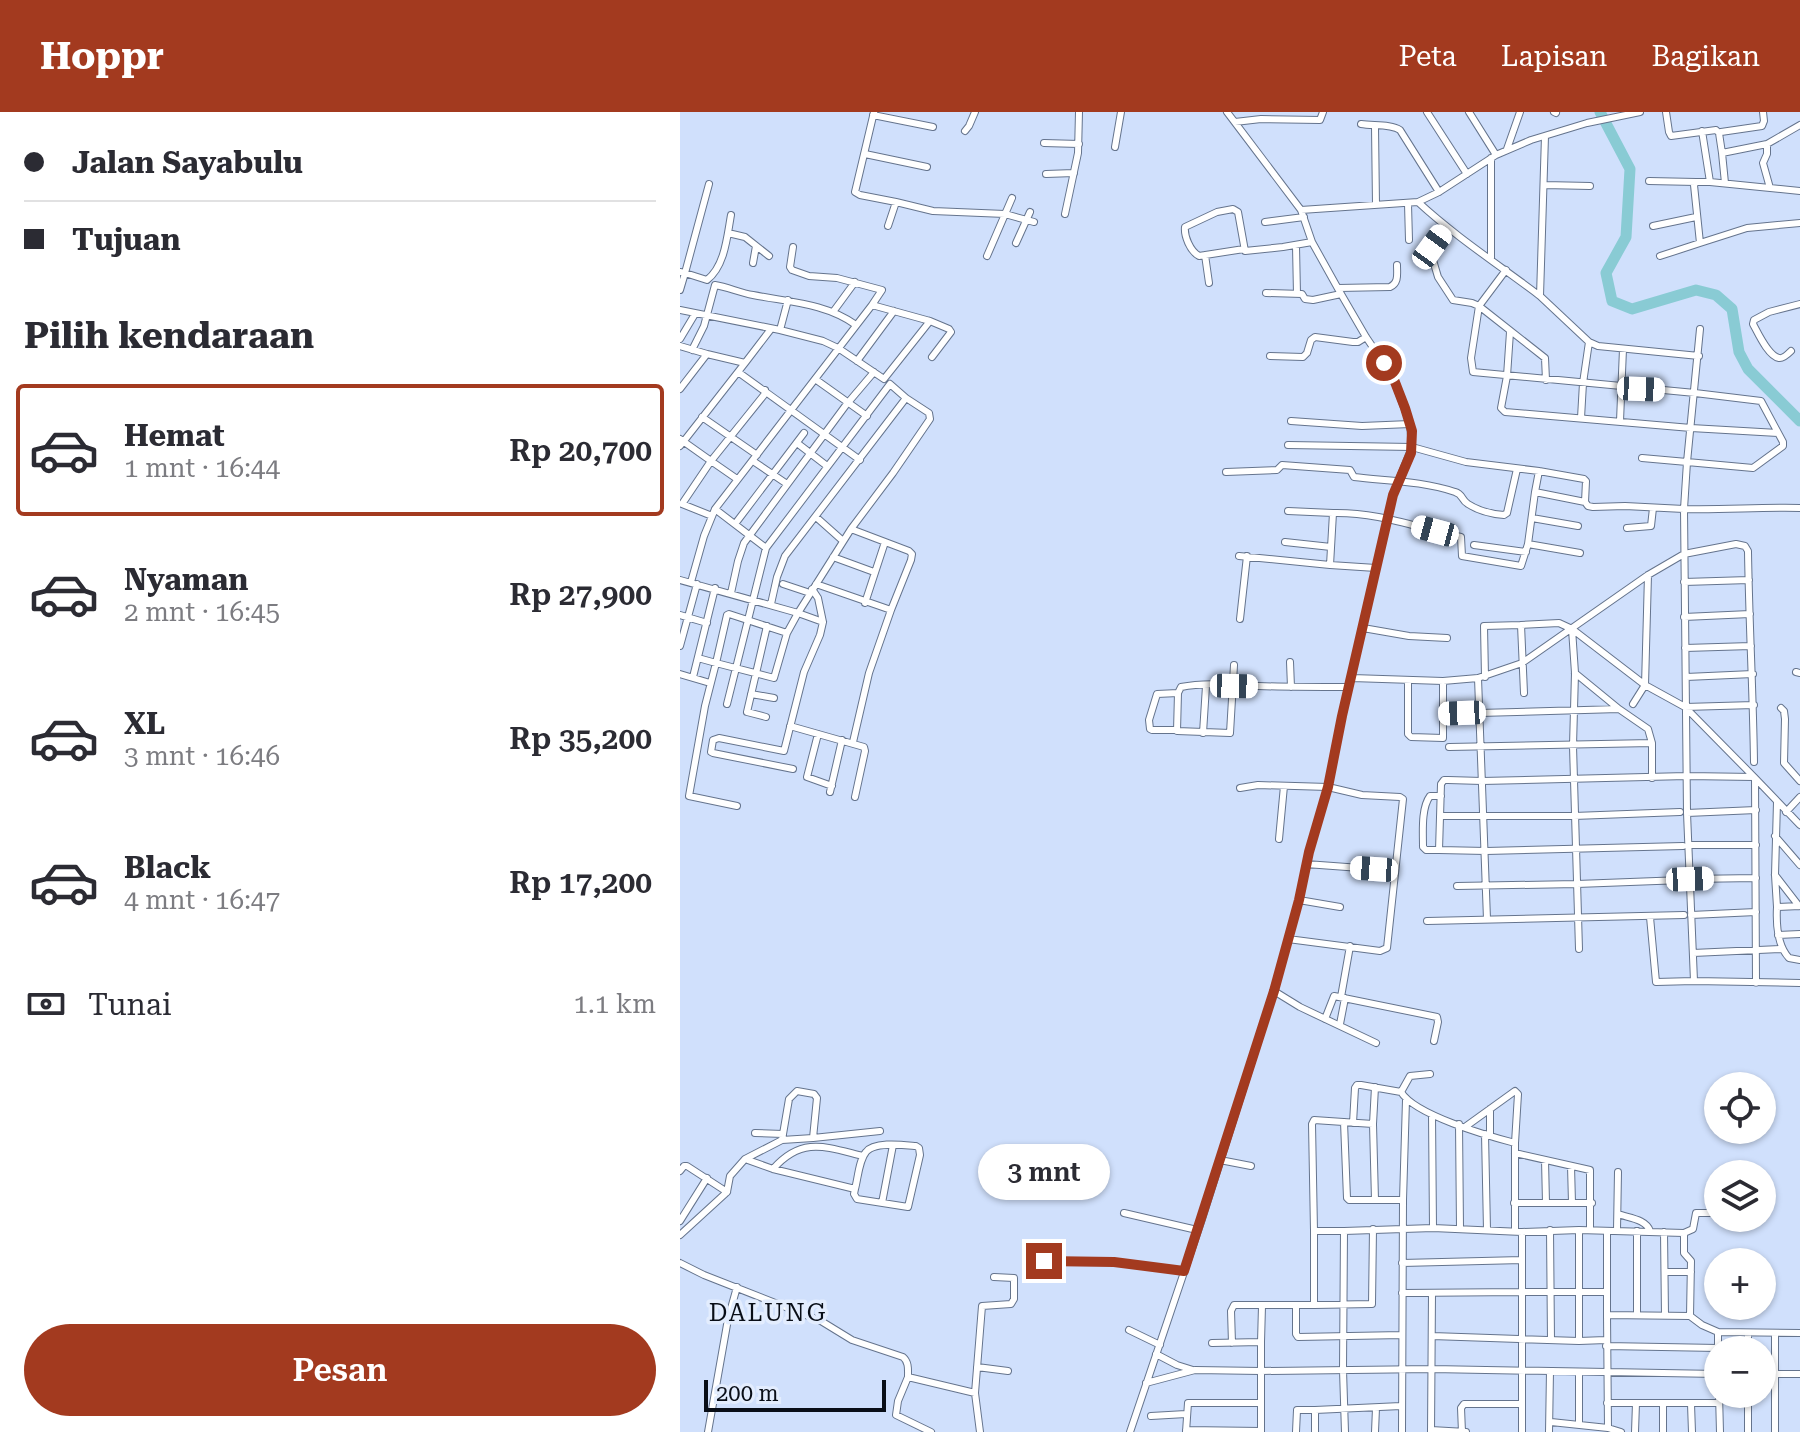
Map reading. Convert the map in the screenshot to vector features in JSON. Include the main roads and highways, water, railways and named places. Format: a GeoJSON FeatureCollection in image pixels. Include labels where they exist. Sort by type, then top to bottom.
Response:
{"type":"FeatureCollection","features":[{"type":"Feature","properties":{"kind":"waterway"},"geometry":{"type":"LineString","coordinates":[[1600,112],[1630,169],[1626,237],[1606,273],[1612,301],[1632,309],[1696,290],[1716,295],[1732,309],[1739,352],[1748,369],[1800,421]]}},
{"type":"Feature","properties":{"kind":"district","name":"DALUNG"},"geometry":{"type":"Point","coordinates":[768,1313]}}]}
